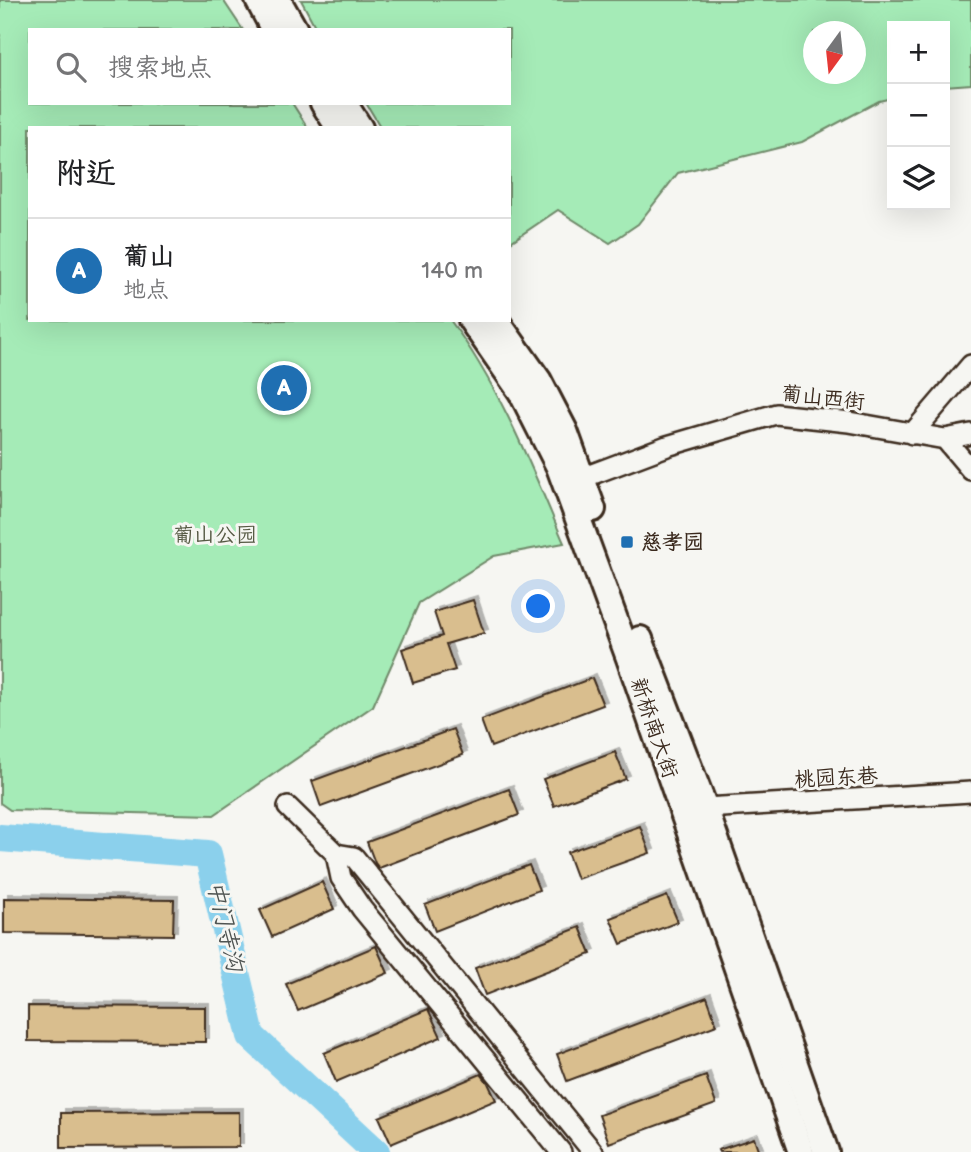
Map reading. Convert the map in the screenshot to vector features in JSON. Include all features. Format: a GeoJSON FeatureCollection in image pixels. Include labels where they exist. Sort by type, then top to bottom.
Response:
{"type":"FeatureCollection","features":[{"type":"Feature","properties":{"kind":"main road"},"geometry":{"type":"LineString","coordinates":[[258,0],[273,28]]}},
{"type":"Feature","properties":{"kind":"main road"},"geometry":{"type":"LineString","coordinates":[[278,0],[294,28]]}},
{"type":"Feature","properties":{"kind":"main road"},"geometry":{"type":"LineString","coordinates":[[324,105],[339,126]]}},
{"type":"Feature","properties":{"kind":"main road"},"geometry":{"type":"LineString","coordinates":[[345,105],[359,126]]}},
{"type":"Feature","properties":{"kind":"main road","name":"新桥南大街"},"geometry":{"type":"LineString","coordinates":[[472,322],[521,392],[564,477],[801,1152]]}},
{"type":"Feature","properties":{"kind":"main road","name":"新桥南大街"},"geometry":{"type":"LineString","coordinates":[[497,322],[539,381],[565,431],[644,651],[705,808],[825,1152]]}},
{"type":"Feature","properties":{"kind":"street"},"geometry":{"type":"LineString","coordinates":[[912,433],[971,365]]}},
{"type":"Feature","properties":{"kind":"street","name":"葡山西街"},"geometry":{"type":"LineString","coordinates":[[582,478],[667,446],[776,414],[849,422],[945,439]]}},
{"type":"Feature","properties":{"kind":"street"},"geometry":{"type":"LineString","coordinates":[[971,434],[945,439],[971,470]]}},
{"type":"Feature","properties":{"kind":"street","name":"桃园东巷"},"geometry":{"type":"LineString","coordinates":[[705,808],[971,792]]}},
{"type":"Feature","properties":{"kind":"street"},"geometry":{"type":"LineString","coordinates":[[288,807],[336,854],[341,878],[362,909],[561,1152]]}},
{"type":"Feature","properties":{"kind":"street"},"geometry":{"type":"LineString","coordinates":[[336,854],[354,857],[593,1152]]}},
{"type":"Feature","properties":{"kind":"green space","name":"葡山公园"},"geometry":{"type":"Polygon","coordinates":[[[0,0],[223,0],[242,28],[28,28],[28,105],[293,105],[307,126],[28,126],[28,322],[451,322],[499,400],[527,456],[564,543],[494,556],[419,603],[373,706],[214,815],[10,810],[0,803],[0,0]]]}},
{"type":"Feature","properties":{"kind":"green space"},"geometry":{"type":"Polygon","coordinates":[[[301,0],[971,0],[971,84],[950,86],[950,21],[887,21],[887,99],[802,142],[678,173],[638,224],[610,243],[558,210],[511,242],[511,126],[380,126],[367,105],[511,105],[511,28],[316,28],[301,0]]]}},
{"type":"Feature","properties":{"kind":"building"},"geometry":{"type":"Polygon","coordinates":[[[473,600],[484,633],[446,644],[455,670],[413,683],[402,649],[442,636],[434,612],[473,600]]]}},
{"type":"Feature","properties":{"kind":"building"},"geometry":{"type":"Polygon","coordinates":[[[592,678],[603,705],[491,747],[481,720],[592,678]]]}},
{"type":"Feature","properties":{"kind":"building"},"geometry":{"type":"Polygon","coordinates":[[[453,729],[463,755],[321,807],[312,781],[453,729]]]}},
{"type":"Feature","properties":{"kind":"building"},"geometry":{"type":"Polygon","coordinates":[[[615,752],[626,779],[554,806],[543,779],[615,752]]]}},
{"type":"Feature","properties":{"kind":"building"},"geometry":{"type":"Polygon","coordinates":[[[509,789],[519,815],[379,868],[375,863],[367,842],[509,789]]]}},
{"type":"Feature","properties":{"kind":"building"},"geometry":{"type":"Polygon","coordinates":[[[640,826],[650,853],[577,879],[567,852],[640,826]]]}},
{"type":"Feature","properties":{"kind":"building"},"geometry":{"type":"Polygon","coordinates":[[[529,865],[539,890],[435,931],[425,905],[529,865]]]}},
{"type":"Feature","properties":{"kind":"building"},"geometry":{"type":"Polygon","coordinates":[[[322,882],[334,909],[272,937],[260,910],[322,882]]]}},
{"type":"Feature","properties":{"kind":"building"},"geometry":{"type":"Polygon","coordinates":[[[667,896],[678,922],[621,944],[610,918],[667,896]]]}},
{"type":"Feature","properties":{"kind":"building"},"geometry":{"type":"Polygon","coordinates":[[[4,898],[174,900],[173,935],[4,933],[4,898]]]}},
{"type":"Feature","properties":{"kind":"building"},"geometry":{"type":"Polygon","coordinates":[[[580,927],[591,954],[485,995],[475,968],[580,927]]]}},
{"type":"Feature","properties":{"kind":"building"},"geometry":{"type":"Polygon","coordinates":[[[376,946],[388,973],[298,1011],[286,984],[376,946]]]}},
{"type":"Feature","properties":{"kind":"building"},"geometry":{"type":"Polygon","coordinates":[[[707,997],[717,1025],[567,1081],[557,1054],[707,997]]]}},
{"type":"Feature","properties":{"kind":"building"},"geometry":{"type":"Polygon","coordinates":[[[28,1006],[205,1007],[205,1042],[28,1041],[28,1006]]]}},
{"type":"Feature","properties":{"kind":"building"},"geometry":{"type":"Polygon","coordinates":[[[428,1009],[441,1037],[336,1082],[324,1053],[428,1009]]]}},
{"type":"Feature","properties":{"kind":"building"},"geometry":{"type":"Polygon","coordinates":[[[481,1074],[496,1100],[391,1144],[379,1117],[481,1074]]]}},
{"type":"Feature","properties":{"kind":"building"},"geometry":{"type":"Polygon","coordinates":[[[706,1076],[716,1104],[609,1143],[599,1115],[706,1076]]]}},
{"type":"Feature","properties":{"kind":"building"},"geometry":{"type":"Polygon","coordinates":[[[239,1112],[239,1147],[61,1148],[61,1113],[239,1112]]]}},
{"type":"Feature","properties":{"kind":"building"},"geometry":{"type":"Polygon","coordinates":[[[754,1138],[759,1152],[718,1150],[754,1138]]]}},
{"type":"Feature","properties":{"kind":"waterway","name":"中门寺沟"},"geometry":{"type":"LineString","coordinates":[[0,838],[208,854],[251,1036],[376,1152]]}},
{"type":"Feature","properties":{"kind":"place","name":"葡山"},"geometry":{"type":"Point","coordinates":[284,388]}},
{"type":"Feature","properties":{"kind":"place","name":"慈孝园"},"geometry":{"type":"Point","coordinates":[627,542]}}]}
